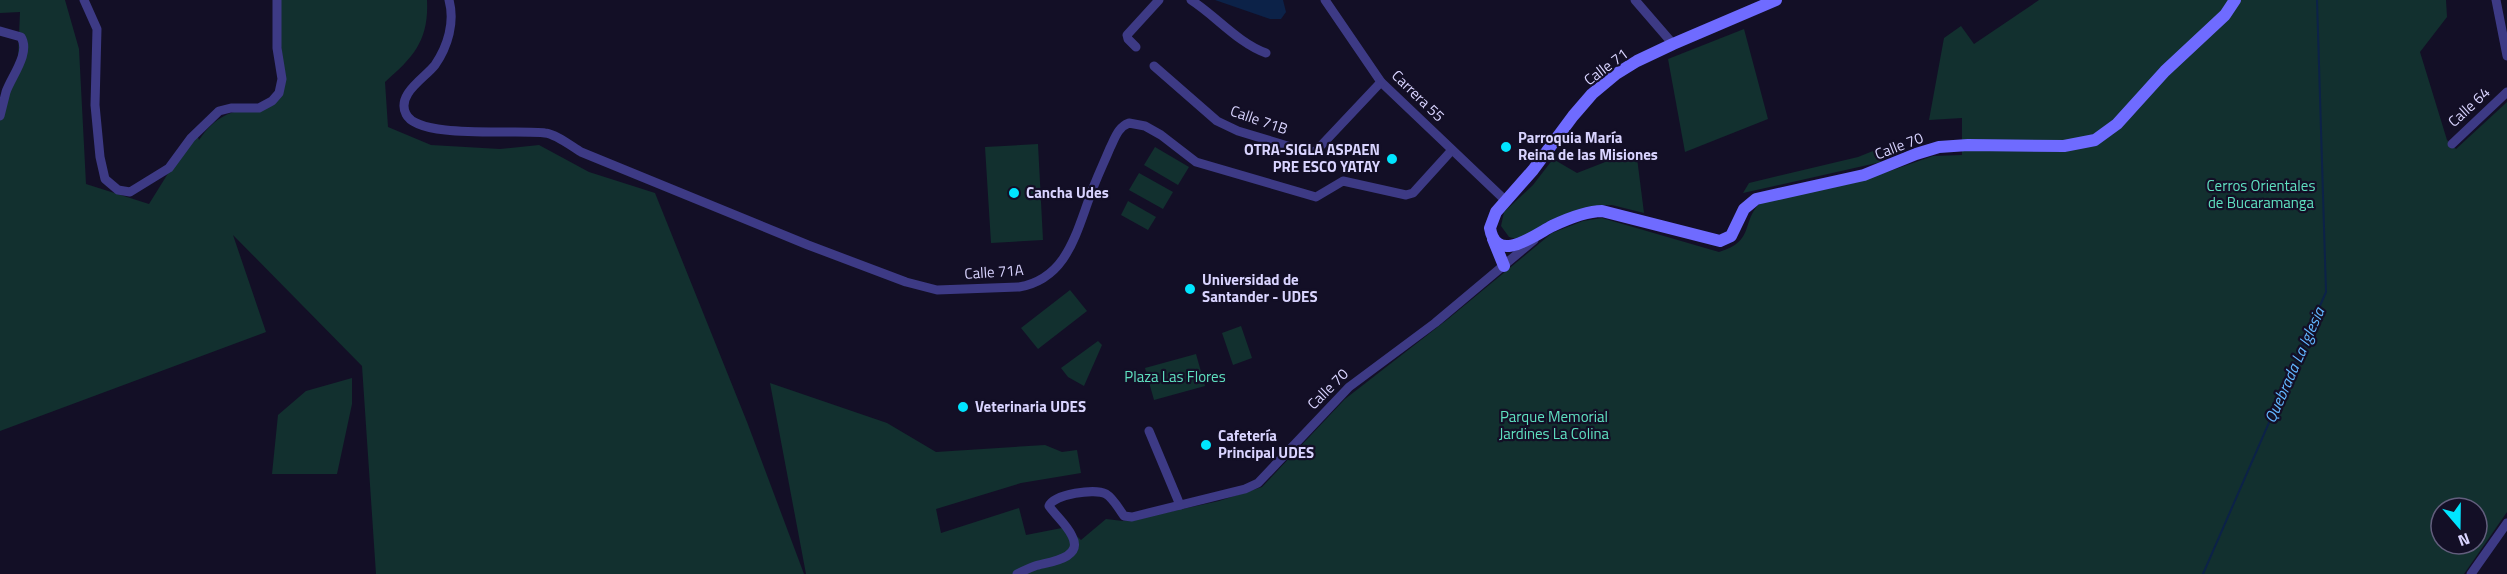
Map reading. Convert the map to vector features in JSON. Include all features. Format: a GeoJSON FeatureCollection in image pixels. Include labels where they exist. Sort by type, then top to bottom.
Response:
{"type":"FeatureCollection","features":[{"type":"Feature","properties":{"kind":"street"},"geometry":{"type":"LineString","coordinates":[[84,0],[97,29],[95,105],[100,157],[105,179],[118,190],[130,192],[169,168],[191,138],[219,111],[231,108],[259,108],[272,101],[279,93],[282,79],[277,48],[277,0]]}},
{"type":"Feature","properties":{"kind":"street","name":"Calle 71A"},"geometry":{"type":"LineString","coordinates":[[449,0],[453,14],[451,28],[434,66],[407,94],[405,107],[406,114],[410,118],[434,128],[461,132],[546,133],[581,152],[808,245],[906,282],[937,290],[1019,287],[1030,285],[1050,274],[1067,255],[1118,132],[1129,123],[1146,126],[1196,162],[1316,197],[1343,181],[1406,195],[1413,193],[1452,150]]}},
{"type":"Feature","properties":{"kind":"street"},"geometry":{"type":"LineString","coordinates":[[1136,46],[1127,36],[1159,0]]}},
{"type":"Feature","properties":{"kind":"street"},"geometry":{"type":"LineString","coordinates":[[1191,0],[1211,13],[1252,49],[1266,53]]}},
{"type":"Feature","properties":{"kind":"street","name":"Carrera 55"},"geometry":{"type":"LineString","coordinates":[[1325,0],[1381,82],[1506,201]]}},
{"type":"Feature","properties":{"kind":"street"},"geometry":{"type":"LineString","coordinates":[[1635,0],[1673,44]]}},
{"type":"Feature","properties":{"kind":"street","name":"Calle 71"},"geometry":{"type":"LineString","coordinates":[[1496,212],[1533,170],[1573,116],[1604,84],[1629,66],[1673,44],[1776,0]]}},
{"type":"Feature","properties":{"kind":"street","name":"Calle 70"},"geometry":{"type":"LineString","coordinates":[[1524,242],[1547,229],[1588,213],[1610,211],[1720,241],[1731,236],[1744,209],[1756,199],[1864,175],[1928,150],[1968,145],[2064,146],[2095,140],[2117,124],[2165,71],[2226,15],[2235,0]]}},
{"type":"Feature","properties":{"kind":"street"},"geometry":{"type":"LineString","coordinates":[[2496,0],[2507,56]]}},
{"type":"Feature","properties":{"kind":"street"},"geometry":{"type":"LineString","coordinates":[[0,31],[21,37],[23,46],[20,64],[7,90],[0,116]]}},
{"type":"Feature","properties":{"kind":"street","name":"Calle 71B"},"geometry":{"type":"LineString","coordinates":[[1154,66],[1216,121],[1238,131],[1304,151],[1315,152],[1381,82]]}},
{"type":"Feature","properties":{"kind":"street","name":"Calle 64"},"geometry":{"type":"LineString","coordinates":[[2451,144],[2507,92]]}},
{"type":"Feature","properties":{"kind":"street"},"geometry":{"type":"LineString","coordinates":[[1496,212],[1490,228],[1491,235],[1504,266]]}},
{"type":"Feature","properties":{"kind":"street"},"geometry":{"type":"LineString","coordinates":[[1496,212],[1495,225],[1503,240],[1510,243],[1524,242]]}},
{"type":"Feature","properties":{"kind":"street","name":"Calle 70"},"geometry":{"type":"LineString","coordinates":[[1017,574],[1060,560],[1072,549],[1072,535],[1049,504],[1065,495],[1094,492],[1108,495],[1127,517],[1180,506],[1245,489],[1258,483],[1349,387],[1435,323],[1547,229]]}},
{"type":"Feature","properties":{"kind":"street"},"geometry":{"type":"LineString","coordinates":[[1491,235],[1499,244],[1505,246],[1524,242]]}},
{"type":"Feature","properties":{"kind":"street"},"geometry":{"type":"LineString","coordinates":[[1149,431],[1180,506]]}},
{"type":"Feature","properties":{"kind":"street"},"geometry":{"type":"LineString","coordinates":[[2470,574],[2507,523]]}},
{"type":"Feature","properties":{"kind":"green space"},"geometry":{"type":"Polygon","coordinates":[[[0,0],[65,0],[79,49],[86,184],[149,204],[195,130],[199,140],[214,122],[231,113],[274,105],[285,75],[279,33],[280,0],[427,0],[425,26],[418,47],[412,56],[385,82],[388,127],[431,145],[500,149],[539,145],[589,172],[655,193],[747,422],[804,574],[376,574],[362,366],[233,235],[266,332],[0,431],[0,100],[18,59],[20,12],[0,13],[0,0]]]}},
{"type":"Feature","properties":{"kind":"green space"},"geometry":{"type":"Polygon","coordinates":[[[2039,0],[2446,0],[2447,17],[2420,52],[2447,140],[2456,149],[2507,102],[2507,512],[2489,538],[2489,496],[2429,496],[2429,556],[2476,556],[2464,574],[806,574],[770,383],[887,423],[936,452],[1045,445],[1062,452],[1077,450],[1081,473],[1021,483],[936,509],[941,533],[1019,508],[1026,535],[1067,527],[1081,540],[1106,519],[1123,521],[1219,501],[1262,487],[1345,399],[1448,319],[1552,233],[1583,221],[1602,218],[1719,252],[1731,248],[1743,237],[1755,209],[1761,202],[1858,182],[1933,156],[1962,155],[1962,118],[1929,120],[1944,38],[1961,26],[1974,44],[2039,0]]]}},
{"type":"Feature","properties":{"kind":"green space"},"geometry":{"type":"Polygon","coordinates":[[[1744,29],[1768,119],[1685,152],[1668,59],[1744,29]]]}},
{"type":"Feature","properties":{"kind":"green space","name":"Cancha Udes"},"geometry":{"type":"Polygon","coordinates":[[[1038,144],[1043,240],[991,243],[985,147],[1038,144]]]}},
{"type":"Feature","properties":{"kind":"green space"},"geometry":{"type":"Polygon","coordinates":[[[1155,147],[1189,167],[1178,185],[1144,165],[1155,147]]]}},
{"type":"Feature","properties":{"kind":"green space"},"geometry":{"type":"Polygon","coordinates":[[[1636,150],[1644,213],[1612,205],[1594,206],[1550,220],[1524,237],[1516,239],[1509,237],[1501,226],[1504,212],[1533,185],[1553,159],[1577,173],[1636,150]]]}},
{"type":"Feature","properties":{"kind":"green space"},"geometry":{"type":"Polygon","coordinates":[[[1873,151],[1881,162],[1743,193],[1749,183],[1858,157],[1873,151]]]}},
{"type":"Feature","properties":{"kind":"green space"},"geometry":{"type":"Polygon","coordinates":[[[1139,173],[1173,192],[1163,209],[1129,190],[1139,173]]]}},
{"type":"Feature","properties":{"kind":"green space"},"geometry":{"type":"Polygon","coordinates":[[[1128,201],[1156,217],[1148,230],[1121,215],[1128,201]]]}},
{"type":"Feature","properties":{"kind":"green space"},"geometry":{"type":"Polygon","coordinates":[[[1070,290],[1087,311],[1038,349],[1021,328],[1070,290]]]}},
{"type":"Feature","properties":{"kind":"green space"},"geometry":{"type":"Polygon","coordinates":[[[1241,326],[1252,358],[1233,365],[1222,333],[1241,326]]]}},
{"type":"Feature","properties":{"kind":"green space"},"geometry":{"type":"Polygon","coordinates":[[[1098,341],[1102,345],[1084,386],[1068,377],[1061,368],[1098,341]]]}},
{"type":"Feature","properties":{"kind":"green space","name":"Plaza Las Flores"},"geometry":{"type":"Polygon","coordinates":[[[1196,354],[1205,386],[1154,400],[1145,368],[1196,354]]]}},
{"type":"Feature","properties":{"kind":"green space"},"geometry":{"type":"Polygon","coordinates":[[[352,378],[352,404],[337,474],[272,474],[278,415],[306,391],[352,378]]]}},
{"type":"Feature","properties":{"kind":"water"},"geometry":{"type":"Polygon","coordinates":[[[1215,0],[1283,0],[1286,12],[1281,19],[1270,19],[1215,0]]]}},
{"type":"Feature","properties":{"kind":"waterway","name":"Quebrada La Iglesia"},"geometry":{"type":"LineString","coordinates":[[2203,574],[2326,292],[2317,0]]}},
{"type":"Feature","properties":{"kind":"place","name":"Parroquia María Reina de las Misiones"},"geometry":{"type":"Point","coordinates":[1506,147]}},
{"type":"Feature","properties":{"kind":"place","name":"OTRA-SIGLA ASPAEN PRE ESCO YATAY"},"geometry":{"type":"Point","coordinates":[1392,159]}},
{"type":"Feature","properties":{"kind":"place","name":"Cancha Udes"},"geometry":{"type":"Point","coordinates":[1014,193]}},
{"type":"Feature","properties":{"kind":"place","name":"Universidad de Santander - UDES"},"geometry":{"type":"Point","coordinates":[1190,289]}},
{"type":"Feature","properties":{"kind":"place","name":"Veterinaria UDES"},"geometry":{"type":"Point","coordinates":[963,407]}},
{"type":"Feature","properties":{"kind":"place","name":"Cafetería Principal UDES"},"geometry":{"type":"Point","coordinates":[1206,445]}},
{"type":"Feature","properties":{"kind":"park label","name":"Cerros Orientales de Bucaramanga"},"geometry":{"type":"Point","coordinates":[2261,194]}},
{"type":"Feature","properties":{"kind":"park label","name":"Parque Memorial Jardines La Colina"},"geometry":{"type":"Point","coordinates":[1554,426]}}]}
